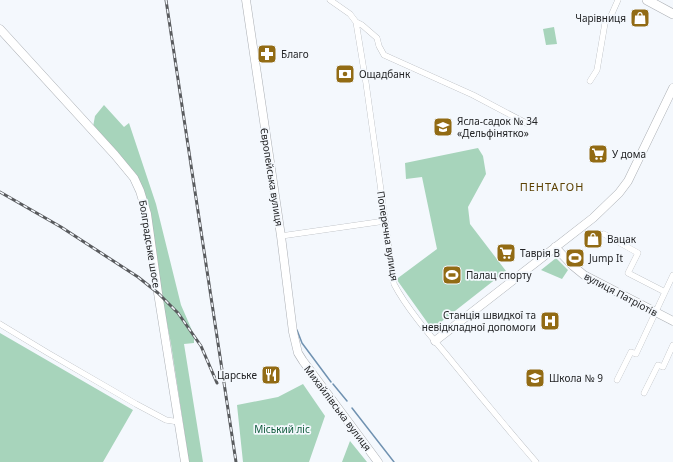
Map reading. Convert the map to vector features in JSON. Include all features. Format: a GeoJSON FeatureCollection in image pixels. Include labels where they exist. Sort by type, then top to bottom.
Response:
{"type":"FeatureCollection","features":[{"type":"Feature","properties":{"kind":"main road","name":"Європейська вулиця"},"geometry":{"type":"LineString","coordinates":[[246,0],[281,236],[293,332],[298,353]]}},
{"type":"Feature","properties":{"kind":"main road"},"geometry":{"type":"LineString","coordinates":[[647,0],[673,14]]}},
{"type":"Feature","properties":{"kind":"main road","name":"Болградське шосе"},"geometry":{"type":"LineString","coordinates":[[0,29],[134,178],[140,191],[147,214],[185,462]]}},
{"type":"Feature","properties":{"kind":"main road"},"geometry":{"type":"LineString","coordinates":[[435,341],[593,218],[624,186],[628,181],[673,88]]}},
{"type":"Feature","properties":{"kind":"main road","name":"вулиця Патріотів"},"geometry":{"type":"LineString","coordinates":[[555,247],[584,275],[673,321]]}},
{"type":"Feature","properties":{"kind":"main road","name":"Михайлівська вулиця"},"geometry":{"type":"LineString","coordinates":[[298,353],[378,462]]}},
{"type":"Feature","properties":{"kind":"street"},"geometry":{"type":"LineString","coordinates":[[330,0],[350,14],[356,22],[362,25],[377,38],[378,46],[384,55],[473,95],[526,123]]}},
{"type":"Feature","properties":{"kind":"street"},"geometry":{"type":"LineString","coordinates":[[590,81],[597,70],[605,23],[610,18],[618,0]]}},
{"type":"Feature","properties":{"kind":"street","name":"Поперечна вулиця"},"geometry":{"type":"LineString","coordinates":[[356,22],[394,284],[399,294],[494,415],[536,462]]}},
{"type":"Feature","properties":{"kind":"street"},"geometry":{"type":"LineString","coordinates":[[281,236],[385,221]]}},
{"type":"Feature","properties":{"kind":"street"},"geometry":{"type":"LineString","coordinates":[[604,234],[638,252],[628,273],[665,292]]}},
{"type":"Feature","properties":{"kind":"street"},"geometry":{"type":"LineString","coordinates":[[617,380],[631,352],[636,354],[673,275]]}},
{"type":"Feature","properties":{"kind":"street"},"geometry":{"type":"LineString","coordinates":[[0,324],[136,404],[166,420],[179,422]]}},
{"type":"Feature","properties":{"kind":"street"},"geometry":{"type":"LineString","coordinates":[[644,394],[658,365],[663,367],[673,344]]}},
{"type":"Feature","properties":{"kind":"green space"},"geometry":{"type":"Polygon","coordinates":[[[554,27],[557,44],[546,45],[543,29],[554,27]]]}},
{"type":"Feature","properties":{"kind":"green space"},"geometry":{"type":"Polygon","coordinates":[[[104,105],[124,127],[129,123],[156,204],[181,305],[194,335],[194,343],[184,344],[203,462],[189,462],[148,205],[93,127],[95,116],[104,105]]]}},
{"type":"Feature","properties":{"kind":"green space"},"geometry":{"type":"Polygon","coordinates":[[[478,148],[483,156],[486,174],[468,207],[470,224],[506,271],[432,329],[397,280],[437,249],[422,177],[406,179],[405,163],[478,148]]]}},
{"type":"Feature","properties":{"kind":"green space"},"geometry":{"type":"Polygon","coordinates":[[[556,258],[568,270],[562,279],[541,270],[556,258]]]}},
{"type":"Feature","properties":{"kind":"green space"},"geometry":{"type":"Polygon","coordinates":[[[0,333],[133,410],[103,462],[0,462],[0,333]]]}},
{"type":"Feature","properties":{"kind":"green space","name":"Міський ліс"},"geometry":{"type":"Polygon","coordinates":[[[303,384],[325,416],[309,462],[243,462],[237,405],[278,397],[303,384]]]}},
{"type":"Feature","properties":{"kind":"green space"},"geometry":{"type":"Polygon","coordinates":[[[350,441],[367,462],[342,462],[350,441]]]}},
{"type":"Feature","properties":{"kind":"waterway"},"geometry":{"type":"LineString","coordinates":[[297,330],[302,343],[331,382]]}},
{"type":"Feature","properties":{"kind":"waterway"},"geometry":{"type":"LineString","coordinates":[[333,384],[347,401]]}},
{"type":"Feature","properties":{"kind":"waterway"},"geometry":{"type":"LineString","coordinates":[[352,408],[394,462]]}},
{"type":"Feature","properties":{"kind":"railway"},"geometry":{"type":"LineString","coordinates":[[166,0],[236,462]]}},
{"type":"Feature","properties":{"kind":"railway"},"geometry":{"type":"LineString","coordinates":[[0,192],[61,227],[138,277],[158,293],[178,313],[201,346],[217,383]]}},
{"type":"Feature","properties":{"kind":"place","name":"Чарівниця"},"geometry":{"type":"Point","coordinates":[640,18]}},
{"type":"Feature","properties":{"kind":"place","name":"Благо"},"geometry":{"type":"Point","coordinates":[267,54]}},
{"type":"Feature","properties":{"kind":"place","name":"Ощадбанк"},"geometry":{"type":"Point","coordinates":[345,74]}},
{"type":"Feature","properties":{"kind":"place","name":"Ясла-садок № 34 «Дельфінятко»"},"geometry":{"type":"Point","coordinates":[443,127]}},
{"type":"Feature","properties":{"kind":"place","name":"У дома"},"geometry":{"type":"Point","coordinates":[598,154]}},
{"type":"Feature","properties":{"kind":"place","name":"Вацак"},"geometry":{"type":"Point","coordinates":[593,239]}},
{"type":"Feature","properties":{"kind":"place","name":"Таврія В"},"geometry":{"type":"Point","coordinates":[506,253]}},
{"type":"Feature","properties":{"kind":"place","name":"Jump It"},"geometry":{"type":"Point","coordinates":[575,258]}},
{"type":"Feature","properties":{"kind":"place","name":"Палац спорту"},"geometry":{"type":"Point","coordinates":[452,275]}},
{"type":"Feature","properties":{"kind":"place","name":"Станція швидкої та невідкладної допомоги"},"geometry":{"type":"Point","coordinates":[550,321]}},
{"type":"Feature","properties":{"kind":"place","name":"Царське"},"geometry":{"type":"Point","coordinates":[271,375]}},
{"type":"Feature","properties":{"kind":"place","name":"Школа № 9"},"geometry":{"type":"Point","coordinates":[535,378]}},
{"type":"Feature","properties":{"kind":"district","name":"ПЕНТАГОН"},"geometry":{"type":"Point","coordinates":[552,187]}}]}
